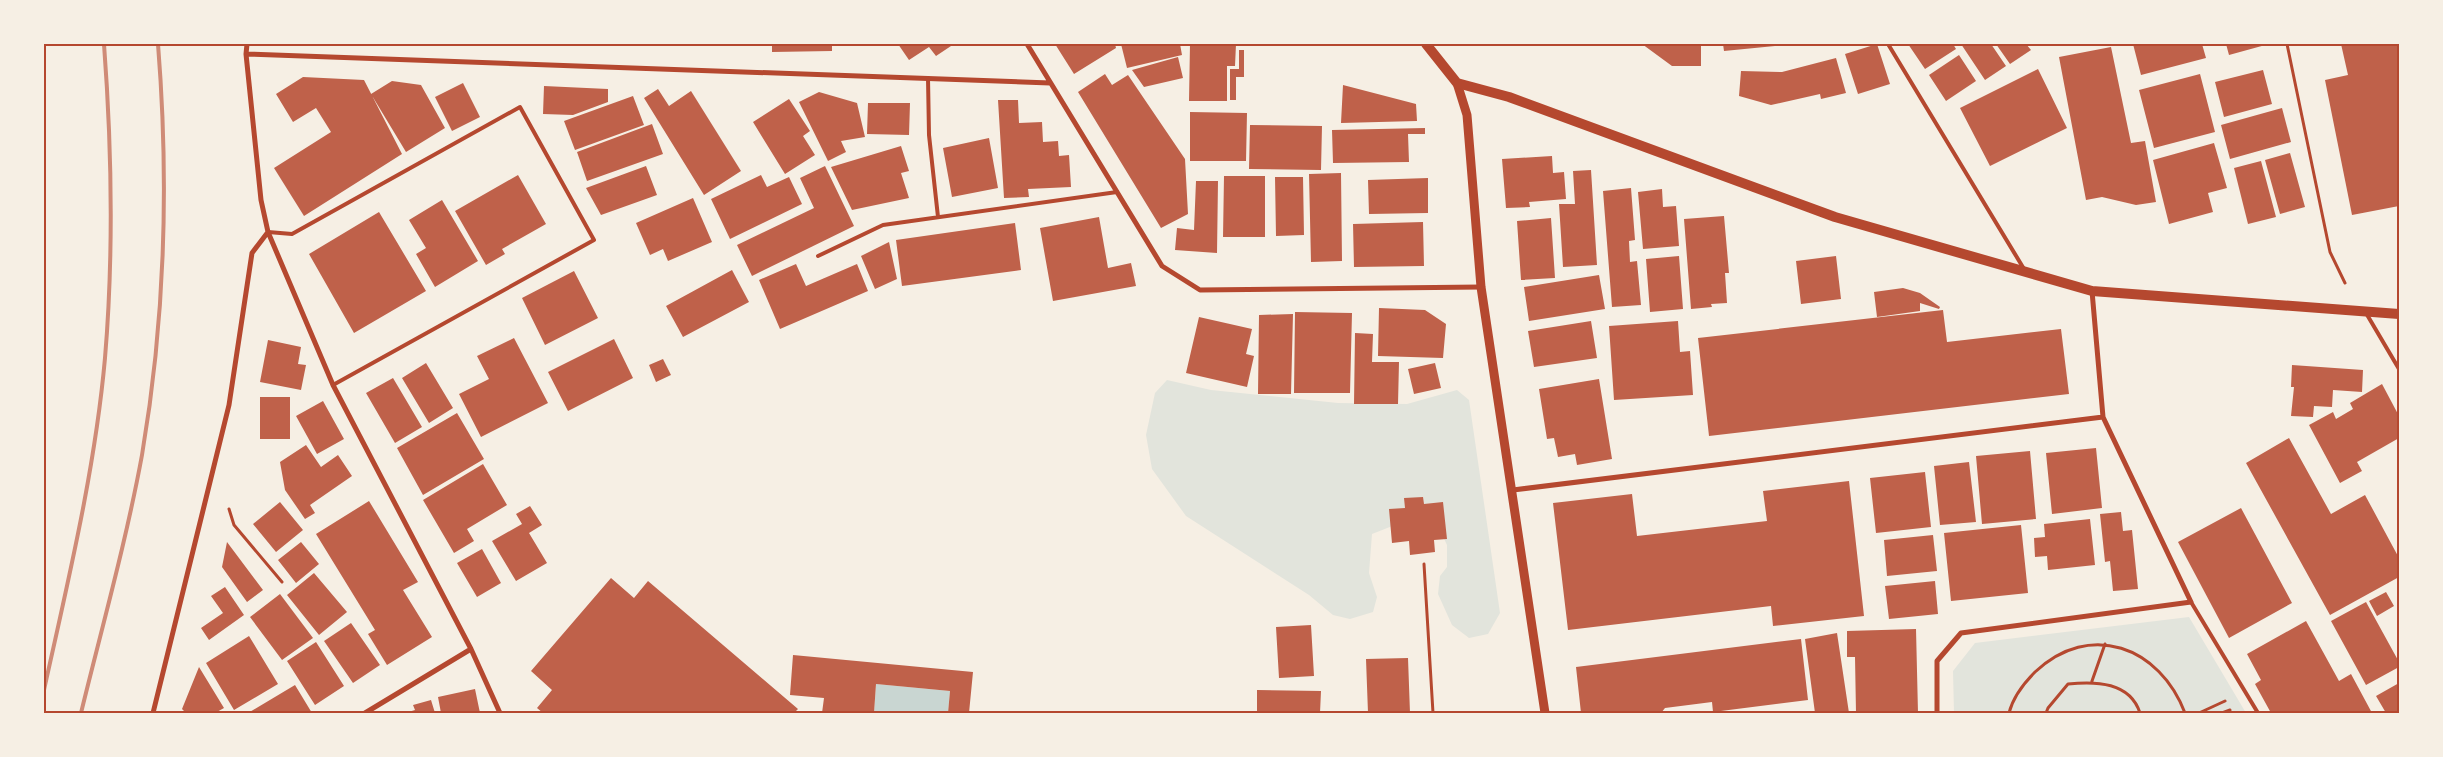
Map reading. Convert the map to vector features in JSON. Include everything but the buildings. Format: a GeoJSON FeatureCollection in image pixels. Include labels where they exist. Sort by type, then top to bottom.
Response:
{"type":"FeatureCollection","features":[{"type":"Feature","properties":{"kind":"main road"},"geometry":{"type":"LineString","coordinates":[[1426,44],[1457,82],[1509,98],[1834,216],[2026,273],[2092,291],[2399,314]]}},
{"type":"Feature","properties":{"kind":"street"},"geometry":{"type":"LineString","coordinates":[[247,44],[246,54],[261,200],[268,232],[333,385],[470,648],[500,713]]}},
{"type":"Feature","properties":{"kind":"street"},"geometry":{"type":"LineString","coordinates":[[1027,44],[1162,266],[1200,290],[1481,287]]}},
{"type":"Feature","properties":{"kind":"street"},"geometry":{"type":"LineString","coordinates":[[246,54],[1050,83]]}},
{"type":"Feature","properties":{"kind":"street"},"geometry":{"type":"LineString","coordinates":[[1457,82],[1467,115],[1481,287],[1513,490],[1544,713]]}},
{"type":"Feature","properties":{"kind":"street"},"geometry":{"type":"LineString","coordinates":[[153,713],[229,404],[252,253],[268,232]]}},
{"type":"Feature","properties":{"kind":"street"},"geometry":{"type":"LineString","coordinates":[[1937,713],[1937,661],[1961,633],[2191,602],[2102,417],[2092,291]]}},
{"type":"Feature","properties":{"kind":"street"},"geometry":{"type":"LineString","coordinates":[[1513,490],[2102,417]]}},
{"type":"Feature","properties":{"kind":"street"},"geometry":{"type":"LineString","coordinates":[[365,713],[470,648]]}},
{"type":"Feature","properties":{"kind":"lane"},"geometry":{"type":"LineString","coordinates":[[1888,44],[2026,273]]}},
{"type":"Feature","properties":{"kind":"lane"},"geometry":{"type":"LineString","coordinates":[[928,78],[929,135],[938,216]]}},
{"type":"Feature","properties":{"kind":"lane"},"geometry":{"type":"LineString","coordinates":[[268,232],[292,234],[520,107],[594,240],[333,385]]}},
{"type":"Feature","properties":{"kind":"lane"},"geometry":{"type":"LineString","coordinates":[[818,256],[883,225],[1117,192]]}},
{"type":"Feature","properties":{"kind":"lane"},"geometry":{"type":"LineString","coordinates":[[2364,311],[2399,369]]}},
{"type":"Feature","properties":{"kind":"lane"},"geometry":{"type":"LineString","coordinates":[[2191,602],[2258,713]]}},
{"type":"Feature","properties":{"kind":"path"},"geometry":{"type":"LineString","coordinates":[[2287,44],[2330,252],[2345,282],[2364,311]]}},
{"type":"Feature","properties":{"kind":"path"},"geometry":{"type":"LineString","coordinates":[[228,503],[234,525],[282,582]]}},
{"type":"Feature","properties":{"kind":"path"},"geometry":{"type":"LineString","coordinates":[[1424,564],[1433,713]]}},
{"type":"Feature","properties":{"kind":"path"},"geometry":{"type":"LineString","coordinates":[[2092,682],[2106,644]]}},
{"type":"Feature","properties":{"kind":"path"},"geometry":{"type":"LineString","coordinates":[[2009,713],[2024,683],[2046,661],[2069,649],[2106,644],[2133,651],[2159,669],[2177,693],[2184,713]]}},
{"type":"Feature","properties":{"kind":"path"},"geometry":{"type":"LineString","coordinates":[[2046,713],[2068,684],[2092,682],[2117,687],[2136,702],[2140,713]]}},
{"type":"Feature","properties":{"kind":"shaded area"},"geometry":{"type":"Polygon","coordinates":[[[1167,380],[1211,390],[1338,403],[1407,404],[1457,390],[1469,400],[1500,613],[1488,634],[1469,638],[1452,625],[1438,594],[1440,576],[1447,567],[1447,545],[1439,528],[1400,523],[1372,534],[1369,573],[1377,597],[1373,612],[1350,619],[1333,615],[1309,595],[1186,516],[1152,469],[1146,435],[1155,393],[1167,380]]]}},
{"type":"Feature","properties":{"kind":"shaded area"},"geometry":{"type":"Polygon","coordinates":[[[2189,617],[2246,713],[1954,713],[1953,671],[1975,643],[2189,617]]]}},
{"type":"Feature","properties":{"kind":"shaded area"},"geometry":{"type":"Polygon","coordinates":[[[876,684],[950,691],[948,713],[874,713],[876,684]]]}},
{"type":"Feature","properties":{"kind":"railway"},"geometry":{"type":"LineString","coordinates":[[44,690],[88,484],[105,358],[110,279],[111,201],[104,44]]}},
{"type":"Feature","properties":{"kind":"railway"},"geometry":{"type":"LineString","coordinates":[[81,713],[136,488],[150,404],[156,353],[163,250],[164,199],[158,44]]}}]}
